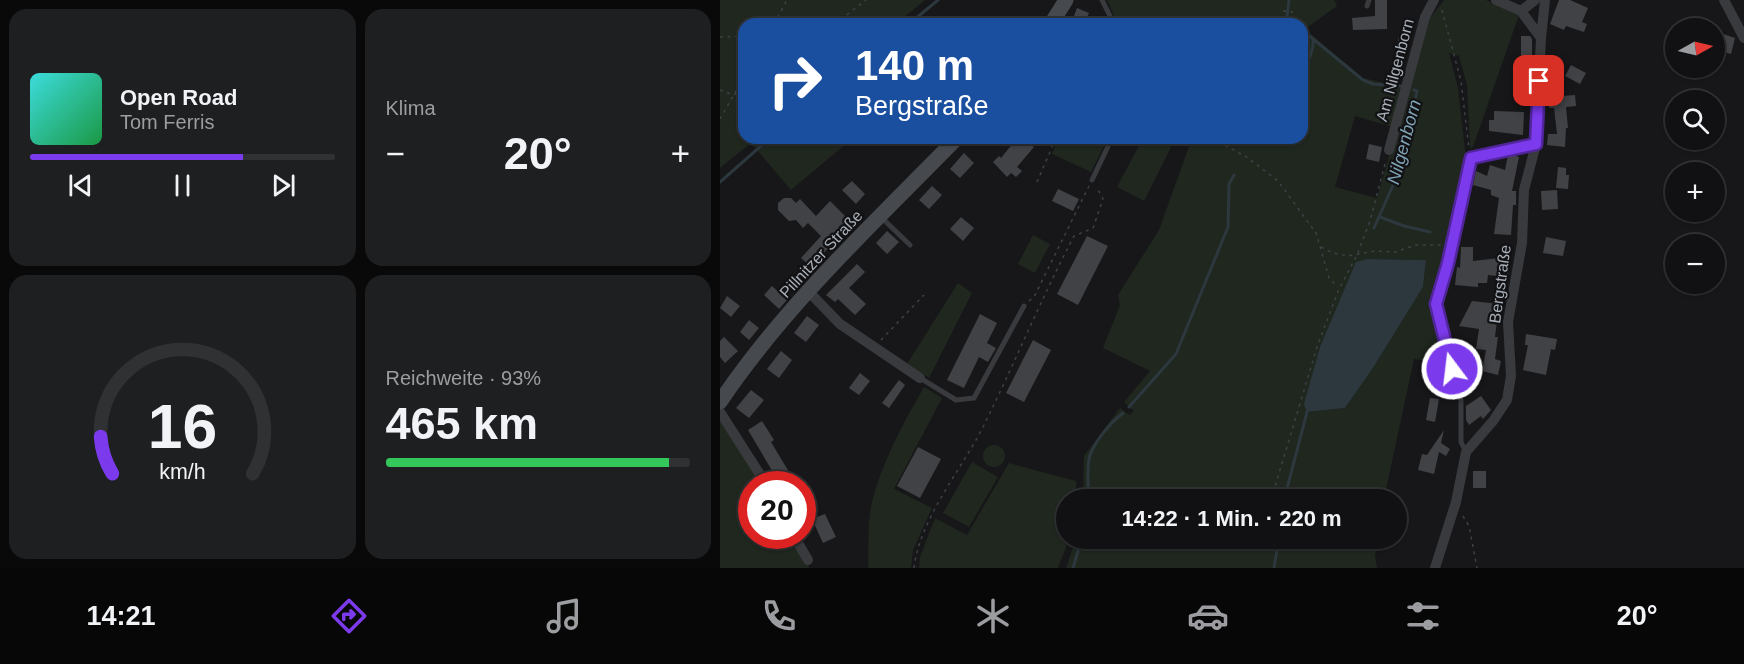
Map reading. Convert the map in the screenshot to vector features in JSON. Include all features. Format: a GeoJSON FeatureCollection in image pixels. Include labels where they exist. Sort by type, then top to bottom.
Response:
{"type":"FeatureCollection","features":[{"type":"Feature","properties":{"kind":"street"},"geometry":{"type":"LineString","coordinates":[[1055,18],[1066,0]]}},
{"type":"Feature","properties":{"kind":"street"},"geometry":{"type":"LineString","coordinates":[[1496,0],[1521,11],[1541,38]]}},
{"type":"Feature","properties":{"kind":"street"},"geometry":{"type":"LineString","coordinates":[[1521,11],[1535,0]]}},
{"type":"Feature","properties":{"kind":"street","name":"Bergstraße"},"geometry":{"type":"LineString","coordinates":[[1435,568],[1456,502],[1466,452],[1493,421],[1507,400],[1511,376],[1508,322],[1522,243],[1524,190],[1536,144],[1545,0]]}},
{"type":"Feature","properties":{"kind":"street"},"geometry":{"type":"LineString","coordinates":[[1724,0],[1744,38]]}},
{"type":"Feature","properties":{"kind":"street","name":"Am Nilgenborn"},"geometry":{"type":"LineString","coordinates":[[1389,150],[1425,17],[1438,4]]}},
{"type":"Feature","properties":{"kind":"street","name":"Pillnitzer Straße"},"geometry":{"type":"LineString","coordinates":[[720,402],[735,380],[809,292],[951,144]]}},
{"type":"Feature","properties":{"kind":"street"},"geometry":{"type":"LineString","coordinates":[[809,292],[840,324],[920,378]]}},
{"type":"Feature","properties":{"kind":"street"},"geometry":{"type":"LineString","coordinates":[[720,412],[758,471]]}},
{"type":"Feature","properties":{"kind":"street"},"geometry":{"type":"LineString","coordinates":[[802,549],[808,560]]}},
{"type":"Feature","properties":{"kind":"lane"},"geometry":{"type":"LineString","coordinates":[[1102,0],[1111,18]]}},
{"type":"Feature","properties":{"kind":"lane"},"geometry":{"type":"LineString","coordinates":[[1092,180],[1109,144]]}},
{"type":"Feature","properties":{"kind":"lane"},"geometry":{"type":"LineString","coordinates":[[1471,158],[1536,144]]}},
{"type":"Feature","properties":{"kind":"lane","name":"Bergstraße"},"geometry":{"type":"LineString","coordinates":[[1466,452],[1461,442],[1461,400],[1436,304],[1452,246],[1471,158]]}},
{"type":"Feature","properties":{"kind":"lane"},"geometry":{"type":"LineString","coordinates":[[880,216],[910,245]]}},
{"type":"Feature","properties":{"kind":"lane"},"geometry":{"type":"LineString","coordinates":[[920,378],[956,400],[974,398],[1024,306]]}},
{"type":"Feature","properties":{"kind":"path"},"geometry":{"type":"LineString","coordinates":[[777,18],[787,0]]}},
{"type":"Feature","properties":{"kind":"path"},"geometry":{"type":"LineString","coordinates":[[843,18],[866,0]]}},
{"type":"Feature","properties":{"kind":"path"},"geometry":{"type":"LineString","coordinates":[[1438,4],[1461,81],[1471,158]]}},
{"type":"Feature","properties":{"kind":"path"},"geometry":{"type":"LineString","coordinates":[[1283,11],[1293,12]]}},
{"type":"Feature","properties":{"kind":"path"},"geometry":{"type":"LineString","coordinates":[[720,37],[738,36]]}},
{"type":"Feature","properties":{"kind":"path"},"geometry":{"type":"LineString","coordinates":[[720,120],[738,87]]}},
{"type":"Feature","properties":{"kind":"path"},"geometry":{"type":"LineString","coordinates":[[720,90],[734,95],[738,93]]}},
{"type":"Feature","properties":{"kind":"path"},"geometry":{"type":"LineString","coordinates":[[1037,182],[1053,144]]}},
{"type":"Feature","properties":{"kind":"path"},"geometry":{"type":"LineString","coordinates":[[1223,144],[1248,158],[1278,181],[1316,233],[1329,278],[1339,289]]}},
{"type":"Feature","properties":{"kind":"path"},"geometry":{"type":"LineString","coordinates":[[1274,489],[1317,347],[1339,289],[1357,255],[1370,221],[1389,150]]}},
{"type":"Feature","properties":{"kind":"path"},"geometry":{"type":"LineString","coordinates":[[1024,306],[1034,297],[1092,180]]}},
{"type":"Feature","properties":{"kind":"path"},"geometry":{"type":"LineString","coordinates":[[914,568],[924,530],[985,423],[1074,236],[1093,228],[1103,199],[1092,180]]}},
{"type":"Feature","properties":{"kind":"path"},"geometry":{"type":"LineString","coordinates":[[1321,246],[1341,256],[1375,251],[1395,252],[1416,245],[1452,246]]}},
{"type":"Feature","properties":{"kind":"path"},"geometry":{"type":"LineString","coordinates":[[874,347],[924,295]]}},
{"type":"Feature","properties":{"kind":"path"},"geometry":{"type":"LineString","coordinates":[[1456,502],[1469,526],[1477,568]]}},
{"type":"Feature","properties":{"kind":"shaded area"},"geometry":{"type":"Polygon","coordinates":[[[720,0],[925,0],[903,18],[738,18],[738,144],[750,144],[720,168],[720,0]]]}},
{"type":"Feature","properties":{"kind":"shaded area"},"geometry":{"type":"Polygon","coordinates":[[[1107,0],[1334,0],[1337,6],[1308,27],[1308,18],[1115,18],[1107,0]]]}},
{"type":"Feature","properties":{"kind":"shaded area"},"geometry":{"type":"Polygon","coordinates":[[[1444,0],[1486,0],[1519,15],[1473,147],[1470,148],[1467,85],[1459,56],[1449,53],[1458,88],[1466,158],[1449,236],[1430,300],[1446,364],[1414,359],[1386,489],[1083,489],[1084,456],[1120,408],[1129,415],[1134,411],[1124,402],[1150,371],[1103,348],[1120,305],[1118,295],[1159,230],[1190,144],[1308,144],[1308,32],[1363,78],[1402,87],[1392,127],[1355,116],[1335,187],[1377,198],[1427,22],[1444,0]],[[1367,259],[1307,412],[1345,408],[1373,368],[1423,287],[1426,260],[1367,259]]]}},
{"type":"Feature","properties":{"kind":"shaded area"},"geometry":{"type":"Polygon","coordinates":[[[752,144],[846,144],[791,190],[752,144]]]}},
{"type":"Feature","properties":{"kind":"shaded area"},"geometry":{"type":"Polygon","coordinates":[[[1056,144],[1105,144],[1091,172],[1052,154],[1056,144]]]}},
{"type":"Feature","properties":{"kind":"shaded area"},"geometry":{"type":"Polygon","coordinates":[[[1140,144],[1166,144],[1171,147],[1144,201],[1117,187],[1140,144]]]}},
{"type":"Feature","properties":{"kind":"shaded area"},"geometry":{"type":"Polygon","coordinates":[[[1033,235],[1050,244],[1035,273],[1018,264],[1033,235]]]}},
{"type":"Feature","properties":{"kind":"shaded area"},"geometry":{"type":"Polygon","coordinates":[[[1367,259],[1426,260],[1423,287],[1373,368],[1345,408],[1307,412],[1304,404],[1320,347],[1356,262],[1367,259]]]}},
{"type":"Feature","properties":{"kind":"shaded area"},"geometry":{"type":"Polygon","coordinates":[[[958,283],[972,293],[929,378],[907,364],[958,283]]]}},
{"type":"Feature","properties":{"kind":"shaded area"},"geometry":{"type":"Polygon","coordinates":[[[924,387],[942,398],[894,489],[932,508],[913,550],[911,568],[868,568],[869,518],[876,487],[894,443],[924,387]]]}},
{"type":"Feature","properties":{"kind":"shaded area"},"geometry":{"type":"Polygon","coordinates":[[[720,421],[757,471],[738,471],[738,549],[802,549],[808,560],[809,568],[720,568],[720,421]]]}},
{"type":"Feature","properties":{"kind":"shaded area"},"geometry":{"type":"Polygon","coordinates":[[[994,445],[1002,448],[1005,456],[1002,464],[994,467],[986,464],[983,456],[986,448],[994,445]]]}},
{"type":"Feature","properties":{"kind":"shaded area"},"geometry":{"type":"Polygon","coordinates":[[[972,462],[998,477],[969,527],[943,513],[972,462]]]}},
{"type":"Feature","properties":{"kind":"shaded area"},"geometry":{"type":"Polygon","coordinates":[[[1009,463],[1076,481],[1076,489],[1056,489],[1056,549],[1065,549],[1058,568],[919,568],[920,557],[935,518],[967,535],[1009,463]]]}},
{"type":"Feature","properties":{"kind":"shaded area"},"geometry":{"type":"Polygon","coordinates":[[[1072,549],[1376,549],[1377,568],[1066,568],[1072,549]]]}},
{"type":"Feature","properties":{"kind":"building"},"geometry":{"type":"Polygon","coordinates":[[[1375,0],[1387,0],[1387,29],[1353,30],[1352,18],[1375,16],[1375,0]]]}},
{"type":"Feature","properties":{"kind":"building"},"geometry":{"type":"Polygon","coordinates":[[[1559,0],[1570,0],[1588,8],[1582,22],[1587,24],[1584,32],[1566,26],[1564,30],[1550,24],[1559,0]]]}},
{"type":"Feature","properties":{"kind":"building"},"geometry":{"type":"Polygon","coordinates":[[[1077,8],[1089,13],[1087,18],[1073,18],[1077,8]]]}},
{"type":"Feature","properties":{"kind":"building"},"geometry":{"type":"Polygon","coordinates":[[[1399,35],[1410,37],[1407,53],[1396,52],[1399,35]]]}},
{"type":"Feature","properties":{"kind":"building"},"geometry":{"type":"Polygon","coordinates":[[[1725,35],[1735,38],[1731,54],[1725,52],[1725,35]]]}},
{"type":"Feature","properties":{"kind":"building"},"geometry":{"type":"Polygon","coordinates":[[[1521,36],[1530,36],[1532,39],[1532,56],[1521,56],[1521,36]]]}},
{"type":"Feature","properties":{"kind":"building"},"geometry":{"type":"Polygon","coordinates":[[[1571,65],[1586,73],[1580,84],[1565,76],[1571,65]]]}},
{"type":"Feature","properties":{"kind":"building"},"geometry":{"type":"Polygon","coordinates":[[[1575,95],[1576,106],[1566,107],[1568,128],[1566,128],[1565,147],[1547,145],[1548,134],[1557,134],[1554,108],[1549,108],[1549,97],[1575,95]]]}},
{"type":"Feature","properties":{"kind":"building"},"geometry":{"type":"Polygon","coordinates":[[[1494,111],[1524,112],[1523,135],[1489,131],[1489,120],[1494,120],[1494,111]]]}},
{"type":"Feature","properties":{"kind":"building"},"geometry":{"type":"Polygon","coordinates":[[[1012,144],[1031,144],[1034,147],[1017,167],[1022,171],[1016,177],[1011,173],[1007,177],[993,162],[999,156],[1001,158],[1012,144]]]}},
{"type":"Feature","properties":{"kind":"building"},"geometry":{"type":"Polygon","coordinates":[[[1369,144],[1382,147],[1379,162],[1366,159],[1369,144]]]}},
{"type":"Feature","properties":{"kind":"building"},"geometry":{"type":"Polygon","coordinates":[[[964,153],[974,163],[960,178],[950,169],[964,153]]]}},
{"type":"Feature","properties":{"kind":"building"},"geometry":{"type":"Polygon","coordinates":[[[1508,155],[1519,157],[1512,191],[1516,191],[1516,205],[1513,205],[1511,235],[1494,234],[1499,198],[1491,195],[1491,190],[1473,185],[1476,171],[1487,176],[1490,165],[1505,170],[1508,155]]]}},
{"type":"Feature","properties":{"kind":"building"},"geometry":{"type":"Polygon","coordinates":[[[1558,167],[1566,168],[1566,175],[1569,175],[1568,189],[1556,188],[1558,167]]]}},
{"type":"Feature","properties":{"kind":"building"},"geometry":{"type":"Polygon","coordinates":[[[852,181],[865,194],[856,204],[842,190],[852,181]]]}},
{"type":"Feature","properties":{"kind":"building"},"geometry":{"type":"Polygon","coordinates":[[[932,186],[942,195],[929,209],[919,200],[932,186]]]}},
{"type":"Feature","properties":{"kind":"building"},"geometry":{"type":"Polygon","coordinates":[[[1058,189],[1079,199],[1073,211],[1052,201],[1058,189]]]}},
{"type":"Feature","properties":{"kind":"building"},"geometry":{"type":"Polygon","coordinates":[[[1557,190],[1558,209],[1542,210],[1541,191],[1557,190]]]}},
{"type":"Feature","properties":{"kind":"building"},"geometry":{"type":"Polygon","coordinates":[[[784,198],[791,198],[796,203],[800,199],[816,216],[830,201],[850,221],[811,267],[801,258],[821,236],[808,223],[803,228],[796,220],[789,221],[778,210],[778,203],[784,198]]]}},
{"type":"Feature","properties":{"kind":"building"},"geometry":{"type":"Polygon","coordinates":[[[961,217],[974,228],[963,241],[950,229],[961,217]]]}},
{"type":"Feature","properties":{"kind":"building"},"geometry":{"type":"Polygon","coordinates":[[[887,231],[899,242],[887,254],[876,243],[887,231]]]}},
{"type":"Feature","properties":{"kind":"building"},"geometry":{"type":"Polygon","coordinates":[[[1087,236],[1108,246],[1078,305],[1057,294],[1087,236]]]}},
{"type":"Feature","properties":{"kind":"building"},"geometry":{"type":"Polygon","coordinates":[[[1546,237],[1566,241],[1563,256],[1543,253],[1546,237]]]}},
{"type":"Feature","properties":{"kind":"building"},"geometry":{"type":"Polygon","coordinates":[[[1461,247],[1473,247],[1473,261],[1499,258],[1499,254],[1510,255],[1508,277],[1488,275],[1487,283],[1478,283],[1478,287],[1455,285],[1457,267],[1460,268],[1461,247]]]}},
{"type":"Feature","properties":{"kind":"building"},"geometry":{"type":"Polygon","coordinates":[[[857,264],[865,272],[849,288],[866,304],[855,315],[838,299],[835,302],[826,295],[857,264]]]}},
{"type":"Feature","properties":{"kind":"building"},"geometry":{"type":"Polygon","coordinates":[[[772,286],[787,300],[779,309],[764,295],[772,286]]]}},
{"type":"Feature","properties":{"kind":"building"},"geometry":{"type":"Polygon","coordinates":[[[727,296],[740,306],[731,317],[720,308],[727,296]]]}},
{"type":"Feature","properties":{"kind":"building"},"geometry":{"type":"Polygon","coordinates":[[[1472,301],[1499,304],[1495,337],[1498,337],[1495,359],[1501,361],[1498,375],[1482,371],[1486,350],[1476,349],[1479,329],[1459,326],[1472,301]]]}},
{"type":"Feature","properties":{"kind":"building"},"geometry":{"type":"Polygon","coordinates":[[[980,314],[997,323],[987,343],[996,348],[988,362],[979,357],[964,388],[947,380],[980,314]]]}},
{"type":"Feature","properties":{"kind":"building"},"geometry":{"type":"Polygon","coordinates":[[[807,316],[819,325],[806,342],[794,333],[807,316]]]}},
{"type":"Feature","properties":{"kind":"building"},"geometry":{"type":"Polygon","coordinates":[[[749,320],[759,328],[749,340],[740,332],[749,320]]]}},
{"type":"Feature","properties":{"kind":"building"},"geometry":{"type":"Polygon","coordinates":[[[1526,334],[1557,339],[1555,350],[1551,349],[1546,375],[1523,370],[1528,345],[1525,345],[1526,334]]]}},
{"type":"Feature","properties":{"kind":"building"},"geometry":{"type":"Polygon","coordinates":[[[724,337],[738,351],[725,363],[720,357],[720,341],[724,337]]]}},
{"type":"Feature","properties":{"kind":"building"},"geometry":{"type":"Polygon","coordinates":[[[1033,340],[1051,350],[1024,402],[1006,393],[1033,340]]]}},
{"type":"Feature","properties":{"kind":"building"},"geometry":{"type":"Polygon","coordinates":[[[781,351],[792,360],[779,378],[767,369],[781,351]]]}},
{"type":"Feature","properties":{"kind":"building"},"geometry":{"type":"Polygon","coordinates":[[[860,373],[870,381],[859,395],[849,388],[860,373]]]}},
{"type":"Feature","properties":{"kind":"building"},"geometry":{"type":"Polygon","coordinates":[[[899,380],[905,385],[889,408],[882,403],[899,380]]]}},
{"type":"Feature","properties":{"kind":"building"},"geometry":{"type":"Polygon","coordinates":[[[751,390],[764,400],[749,418],[736,408],[751,390]]]}},
{"type":"Feature","properties":{"kind":"building"},"geometry":{"type":"Polygon","coordinates":[[[1481,396],[1491,410],[1483,419],[1481,416],[1469,425],[1466,420],[1466,406],[1481,396]]]}},
{"type":"Feature","properties":{"kind":"building"},"geometry":{"type":"Polygon","coordinates":[[[1430,398],[1439,399],[1435,422],[1426,420],[1430,398]]]}},
{"type":"Feature","properties":{"kind":"building"},"geometry":{"type":"Polygon","coordinates":[[[762,421],[774,440],[771,442],[788,471],[772,471],[748,430],[762,421]]]}},
{"type":"Feature","properties":{"kind":"building"},"geometry":{"type":"Polygon","coordinates":[[[1444,430],[1441,443],[1450,449],[1446,456],[1439,452],[1434,474],[1418,470],[1422,454],[1427,455],[1444,430]]]}},
{"type":"Feature","properties":{"kind":"building"},"geometry":{"type":"Polygon","coordinates":[[[918,447],[941,459],[920,498],[897,486],[918,447]]]}},
{"type":"Feature","properties":{"kind":"building"},"geometry":{"type":"Polygon","coordinates":[[[1473,471],[1486,471],[1486,488],[1473,488],[1473,471]]]}},
{"type":"Feature","properties":{"kind":"building"},"geometry":{"type":"Polygon","coordinates":[[[825,514],[836,537],[823,543],[816,528],[816,517],[825,514]]]}},
{"type":"Feature","properties":{"kind":"waterway"},"geometry":{"type":"LineString","coordinates":[[916,18],[938,0]]}},
{"type":"Feature","properties":{"kind":"waterway"},"geometry":{"type":"LineString","coordinates":[[1287,18],[1289,0]]}},
{"type":"Feature","properties":{"kind":"waterway","name":"Nilgenborn"},"geometry":{"type":"LineString","coordinates":[[1308,35],[1363,80],[1373,84],[1401,86]]}},
{"type":"Feature","properties":{"kind":"waterway"},"geometry":{"type":"LineString","coordinates":[[1308,61],[1313,40]]}},
{"type":"Feature","properties":{"kind":"waterway","name":"Nilgenborn"},"geometry":{"type":"LineString","coordinates":[[1374,228],[1399,172],[1417,91],[1414,90]]}},
{"type":"Feature","properties":{"kind":"waterway"},"geometry":{"type":"LineString","coordinates":[[720,182],[763,144]]}},
{"type":"Feature","properties":{"kind":"waterway"},"geometry":{"type":"LineString","coordinates":[[1129,407],[1176,354],[1228,227],[1229,184],[1234,175]]}},
{"type":"Feature","properties":{"kind":"waterway"},"geometry":{"type":"LineString","coordinates":[[1380,217],[1430,232]]}},
{"type":"Feature","properties":{"kind":"waterway","name":"Nilgenborn"},"geometry":{"type":"LineString","coordinates":[[1287,489],[1307,412]]}},
{"type":"Feature","properties":{"kind":"waterway"},"geometry":{"type":"LineString","coordinates":[[1088,489],[1090,455],[1104,432],[1123,413]]}},
{"type":"Feature","properties":{"kind":"waterway"},"geometry":{"type":"LineString","coordinates":[[1073,568],[1079,549]]}},
{"type":"Feature","properties":{"kind":"waterway","name":"Nilgenborn"},"geometry":{"type":"LineString","coordinates":[[1274,568],[1277,549]]}},
{"type":"Feature","properties":{"kind":"route"},"geometry":{"type":"LineString","coordinates":[[1452,369],[1436,304],[1448,263],[1471,158],[1536,144],[1539,81]]}}]}
